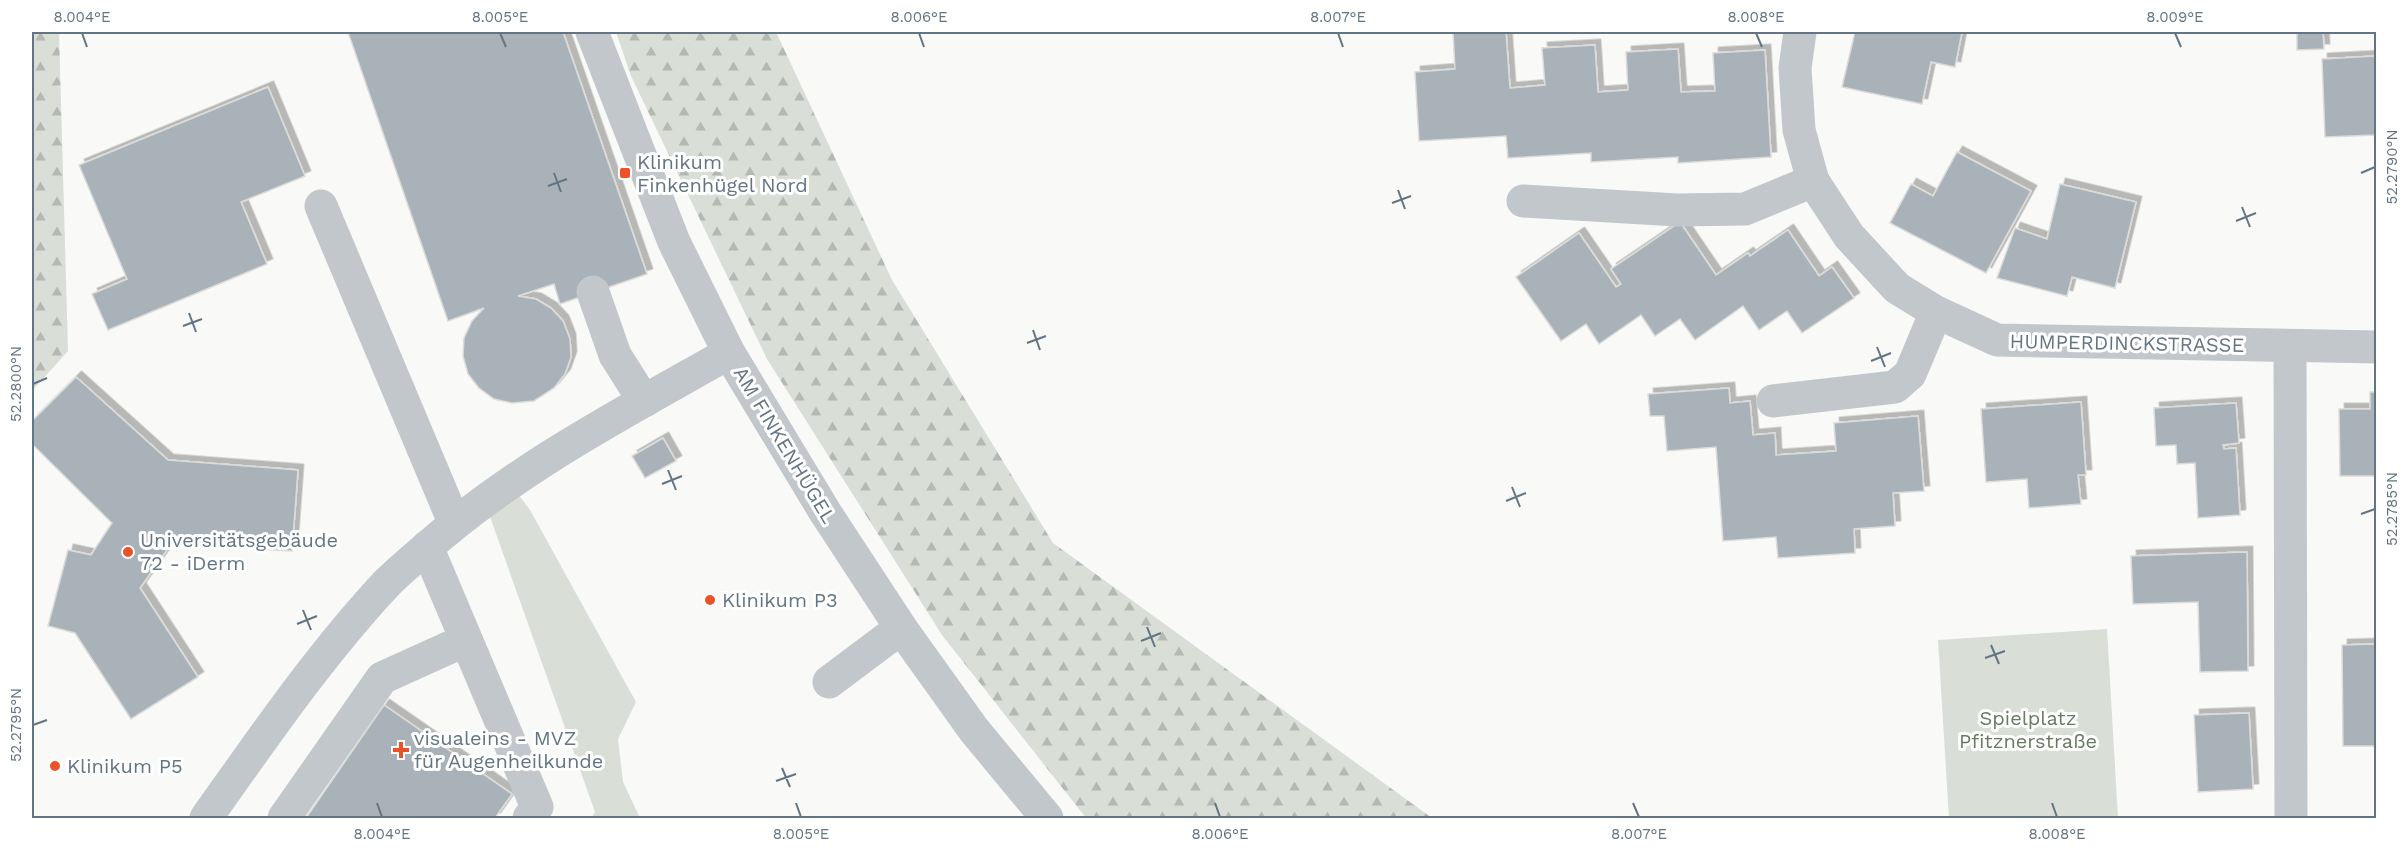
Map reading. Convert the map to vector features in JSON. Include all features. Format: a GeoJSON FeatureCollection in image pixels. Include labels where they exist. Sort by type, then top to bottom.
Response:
{"type":"FeatureCollection","features":[{"type":"Feature","properties":{"kind":"street","name":"AM FINKENHÜGEL"},"geometry":{"type":"LineString","coordinates":[[592,32],[674,242],[729,353],[825,512],[901,628],[974,729],[1047,819]]}},
{"type":"Feature","properties":{"kind":"street","name":"HUMPERDINCKSTRASSE"},"geometry":{"type":"LineString","coordinates":[[1800,32],[1795,68],[1799,130],[1813,181],[1849,236],[1897,288],[1936,312],[1997,340],[2290,347],[2376,346]]}},
{"type":"Feature","properties":{"kind":"street"},"geometry":{"type":"LineString","coordinates":[[1523,201],[1677,210],[1745,209],[1813,181]]}},
{"type":"Feature","properties":{"kind":"street"},"geometry":{"type":"LineString","coordinates":[[321,206],[454,522]]}},
{"type":"Feature","properties":{"kind":"street"},"geometry":{"type":"LineString","coordinates":[[593,292],[615,355],[644,401]]}},
{"type":"Feature","properties":{"kind":"street"},"geometry":{"type":"LineString","coordinates":[[1773,401],[1895,387],[1910,374],[1936,312]]}},
{"type":"Feature","properties":{"kind":"street"},"geometry":{"type":"LineString","coordinates":[[2290,347],[2291,819]]}},
{"type":"Feature","properties":{"kind":"street"},"geometry":{"type":"LineString","coordinates":[[206,819],[272,726],[331,650],[387,583],[454,522],[559,449],[729,353]]}},
{"type":"Feature","properties":{"kind":"street"},"geometry":{"type":"LineString","coordinates":[[428,547],[537,807],[529,819]]}},
{"type":"Feature","properties":{"kind":"street"},"geometry":{"type":"LineString","coordinates":[[829,682],[901,628]]}},
{"type":"Feature","properties":{"kind":"street"},"geometry":{"type":"LineString","coordinates":[[284,819],[382,678],[466,640]]}},
{"type":"Feature","properties":{"kind":"green space"},"geometry":{"type":"Polygon","coordinates":[[[32,32],[59,32],[68,351],[32,391],[32,32]]]}},
{"type":"Feature","properties":{"kind":"green space"},"geometry":{"type":"Polygon","coordinates":[[[616,32],[776,32],[892,280],[1053,543],[1432,818],[1086,818],[942,635],[767,359],[631,76],[616,32]]]}},
{"type":"Feature","properties":{"kind":"green space"},"geometry":{"type":"Polygon","coordinates":[[[515,490],[530,510],[636,702],[618,739],[623,782],[640,818],[591,818],[595,812],[489,514],[515,490]]]}},
{"type":"Feature","properties":{"kind":"green space","name":"Spielplatz Pfitznerstraße"},"geometry":{"type":"Polygon","coordinates":[[[2107,629],[2118,818],[1949,818],[1938,640],[2107,629]]]}},
{"type":"Feature","properties":{"kind":"building"},"geometry":{"type":"Polygon","coordinates":[[[348,32],[563,32],[647,274],[560,304],[554,284],[518,296],[536,299],[551,308],[563,321],[570,339],[571,357],[565,374],[554,388],[534,401],[512,403],[494,399],[479,388],[468,374],[463,356],[464,338],[472,321],[484,308],[448,321],[348,32]]]}},
{"type":"Feature","properties":{"kind":"building"},"geometry":{"type":"Polygon","coordinates":[[[1453,32],[1506,32],[1510,88],[1545,85],[1542,48],[1595,45],[1598,92],[1628,90],[1626,52],[1678,49],[1681,92],[1715,91],[1713,53],[1765,50],[1771,157],[1678,163],[1678,157],[1591,162],[1591,153],[1508,158],[1506,136],[1419,141],[1415,72],[1455,69],[1453,32]]]}},
{"type":"Feature","properties":{"kind":"building"},"geometry":{"type":"Polygon","coordinates":[[[1855,32],[1962,32],[1955,67],[1931,62],[1922,104],[1842,87],[1855,32]]]}},
{"type":"Feature","properties":{"kind":"building"},"geometry":{"type":"Polygon","coordinates":[[[2297,32],[2323,32],[2324,49],[2297,50],[2297,32]]]}},
{"type":"Feature","properties":{"kind":"building"},"geometry":{"type":"Polygon","coordinates":[[[2376,56],[2376,135],[2325,137],[2322,59],[2376,56]]]}},
{"type":"Feature","properties":{"kind":"building"},"geometry":{"type":"Polygon","coordinates":[[[268,87],[305,176],[241,202],[267,264],[108,330],[92,294],[127,279],[79,165],[268,87]]]}},
{"type":"Feature","properties":{"kind":"building"},"geometry":{"type":"Polygon","coordinates":[[[1957,152],[2031,191],[1986,273],[1890,223],[1911,184],[1933,196],[1957,152]]]}},
{"type":"Feature","properties":{"kind":"building"},"geometry":{"type":"Polygon","coordinates":[[[2060,184],[2136,202],[2115,288],[2072,277],[2067,296],[1997,278],[2015,228],[2047,239],[2060,184]]]}},
{"type":"Feature","properties":{"kind":"building"},"geometry":{"type":"Polygon","coordinates":[[[1680,222],[1716,275],[1748,253],[1750,256],[1788,230],[1819,276],[1832,267],[1854,298],[1802,333],[1787,311],[1759,330],[1743,306],[1695,340],[1680,319],[1655,336],[1641,315],[1599,344],[1586,324],[1561,341],[1516,277],[1579,233],[1616,287],[1621,284],[1611,269],[1680,222]]]}},
{"type":"Feature","properties":{"kind":"building"},"geometry":{"type":"Polygon","coordinates":[[[76,377],[168,460],[298,470],[292,551],[171,544],[140,588],[198,677],[131,719],[75,633],[48,626],[68,550],[91,555],[112,523],[32,444],[32,421],[76,377]]]}},
{"type":"Feature","properties":{"kind":"building"},"geometry":{"type":"Polygon","coordinates":[[[1729,388],[1730,403],[1750,401],[1753,435],[1775,433],[1776,455],[1836,451],[1834,423],[1918,416],[1924,491],[1893,493],[1895,526],[1854,529],[1855,553],[1778,558],[1776,537],[1723,541],[1716,447],[1667,451],[1664,416],[1650,416],[1648,394],[1729,388]]]}},
{"type":"Feature","properties":{"kind":"building"},"geometry":{"type":"Polygon","coordinates":[[[2370,392],[2376,392],[2376,476],[2340,476],[2339,409],[2370,409],[2370,392]]]}},
{"type":"Feature","properties":{"kind":"building"},"geometry":{"type":"Polygon","coordinates":[[[2081,402],[2086,475],[2078,475],[2081,504],[2029,508],[2027,479],[1986,482],[1981,409],[2081,402]]]}},
{"type":"Feature","properties":{"kind":"building"},"geometry":{"type":"Polygon","coordinates":[[[2236,403],[2239,443],[2223,445],[2224,449],[2236,448],[2240,515],[2198,518],[2195,463],[2177,464],[2176,445],[2156,446],[2154,408],[2236,403]]]}},
{"type":"Feature","properties":{"kind":"building"},"geometry":{"type":"Polygon","coordinates":[[[663,438],[676,461],[645,478],[632,456],[663,438]]]}},
{"type":"Feature","properties":{"kind":"building"},"geometry":{"type":"Polygon","coordinates":[[[2247,552],[2248,671],[2200,672],[2198,602],[2133,604],[2131,556],[2247,552]]]}},
{"type":"Feature","properties":{"kind":"building"},"geometry":{"type":"Polygon","coordinates":[[[2376,644],[2376,746],[2343,746],[2342,645],[2376,644]]]}},
{"type":"Feature","properties":{"kind":"building","name":"visualeins - MVZ für Augenheilkunde"},"geometry":{"type":"Polygon","coordinates":[[[384,705],[512,794],[495,818],[306,818],[384,705]]]}},
{"type":"Feature","properties":{"kind":"building"},"geometry":{"type":"Polygon","coordinates":[[[2249,713],[2253,789],[2198,792],[2194,715],[2249,713]]]}},
{"type":"Feature","properties":{"kind":"place","name":"Klinikum Finkenhügel Nord"},"geometry":{"type":"Point","coordinates":[625,173]}},
{"type":"Feature","properties":{"kind":"place","name":"Universitätsgebäude 72 - iDerm"},"geometry":{"type":"Point","coordinates":[128,552]}},
{"type":"Feature","properties":{"kind":"place","name":"Klinikum P3"},"geometry":{"type":"Point","coordinates":[710,600]}},
{"type":"Feature","properties":{"kind":"place","name":"visualeins - MVZ für Augenheilkunde"},"geometry":{"type":"Point","coordinates":[401,750]}},
{"type":"Feature","properties":{"kind":"place","name":"Klinikum P5"},"geometry":{"type":"Point","coordinates":[55,766]}}]}
